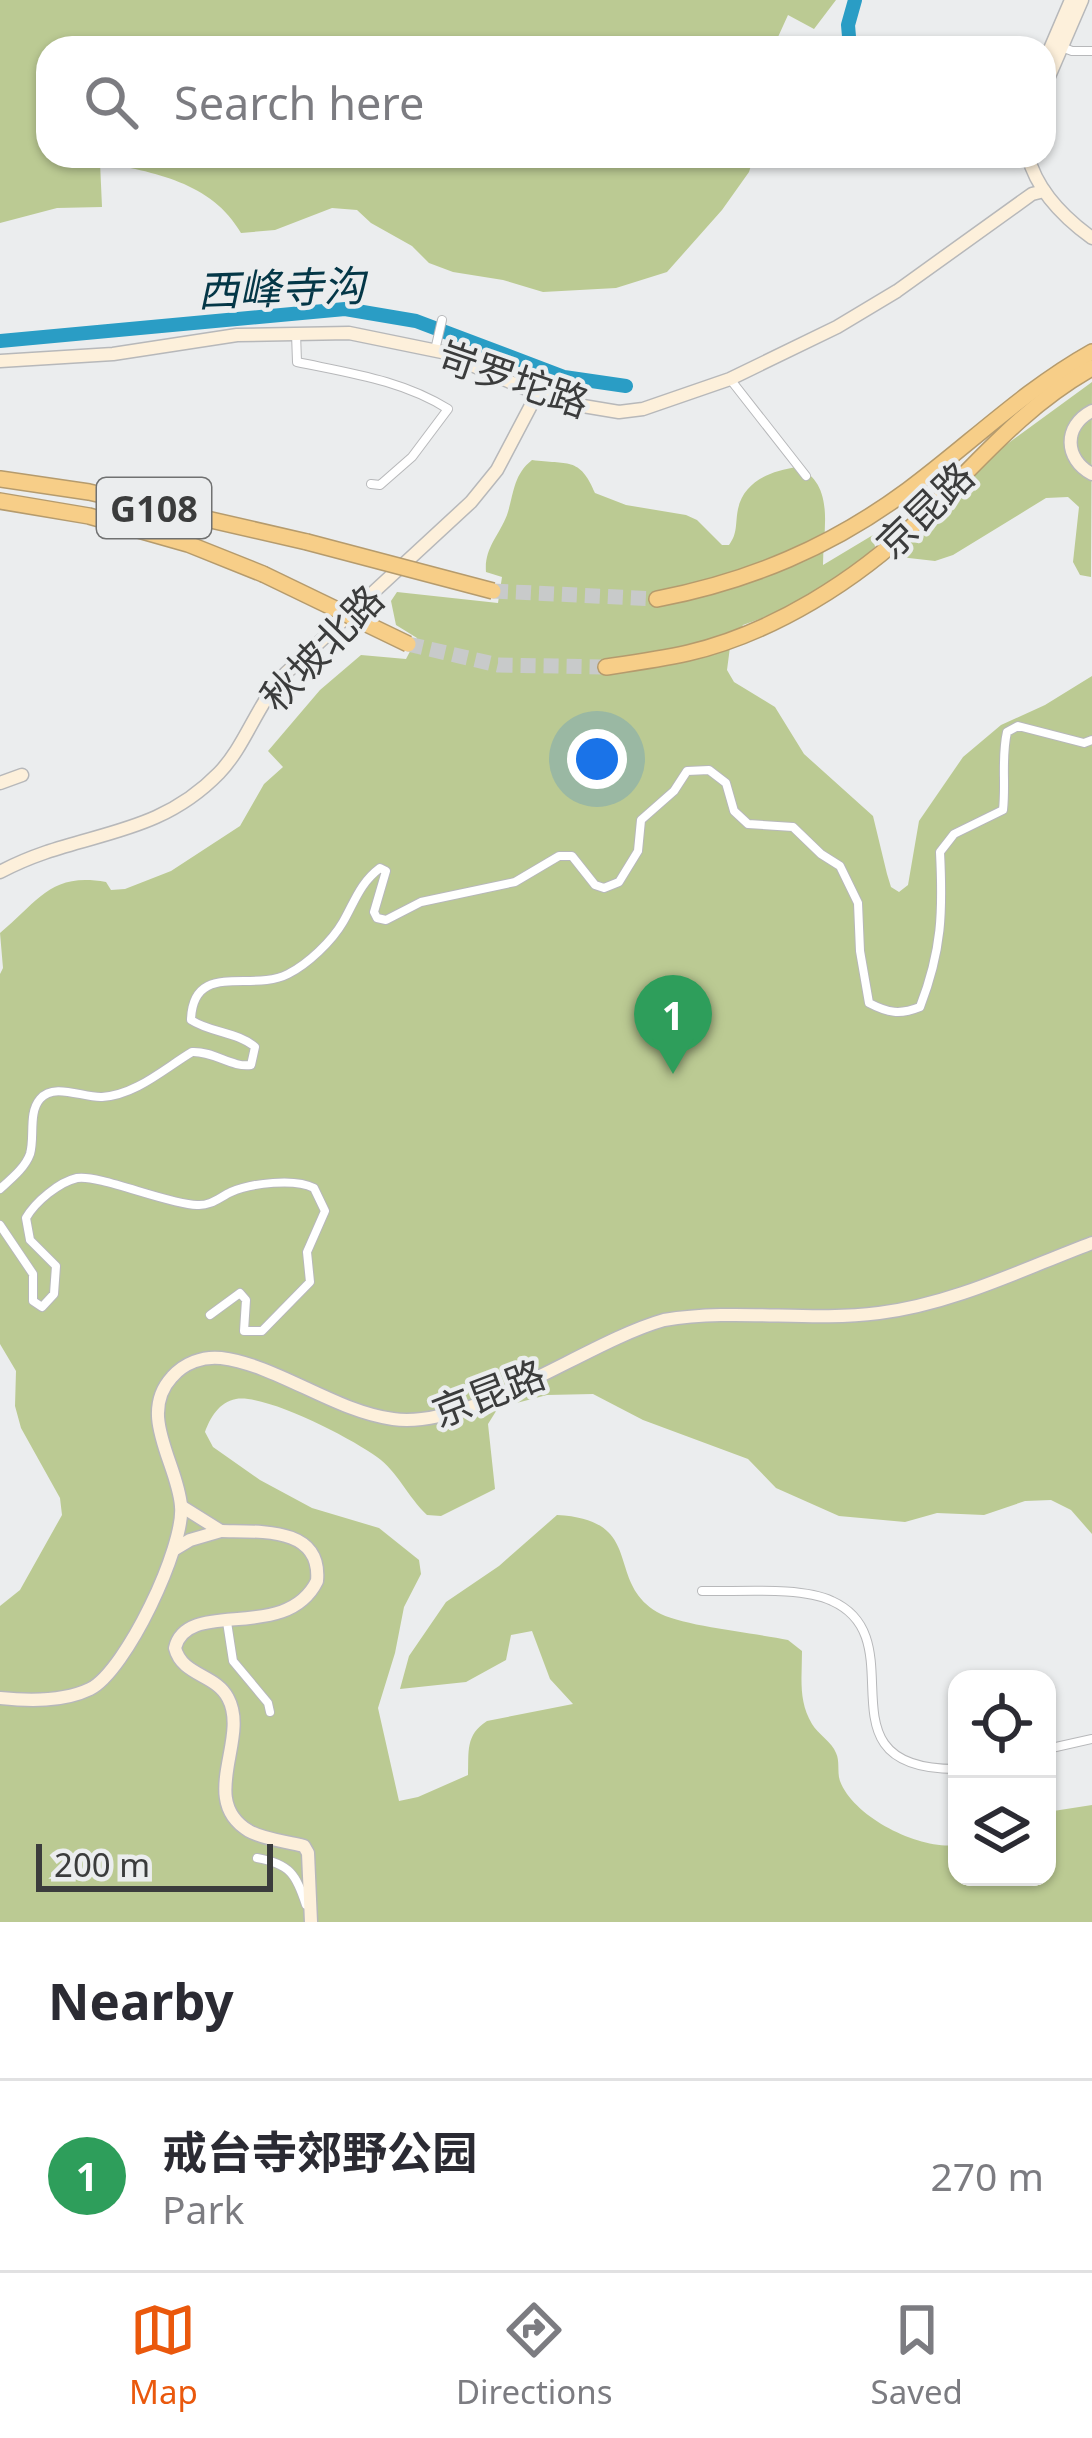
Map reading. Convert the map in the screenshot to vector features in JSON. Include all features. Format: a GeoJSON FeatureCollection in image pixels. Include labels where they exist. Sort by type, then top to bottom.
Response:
{"type":"FeatureCollection","features":[{"type":"Feature","properties":{"kind":"highway","name":"京昆路"},"geometry":{"type":"LineString","coordinates":[[656,598],[771,568],[855,527],[1042,382],[1091,356]]}},
{"type":"Feature","properties":{"kind":"highway","name":"京昆路"},"geometry":{"type":"LineString","coordinates":[[606,668],[692,652],[773,622],[833,588],[893,544],[992,443],[1091,356]]}},
{"type":"Feature","properties":{"kind":"highway","name":"G108"},"geometry":{"type":"LineString","coordinates":[[0,479],[89,492],[493,591]]}},
{"type":"Feature","properties":{"kind":"highway","name":"G108"},"geometry":{"type":"LineString","coordinates":[[0,501],[89,516],[148,533],[263,574],[408,644]]}},
{"type":"Feature","properties":{"kind":"street"},"geometry":{"type":"LineString","coordinates":[[1056,45],[1071,0]]}},
{"type":"Feature","properties":{"kind":"street"},"geometry":{"type":"LineString","coordinates":[[1056,45],[1082,0]]}},
{"type":"Feature","properties":{"kind":"street"},"geometry":{"type":"LineString","coordinates":[[1056,45],[1092,51]]}},
{"type":"Feature","properties":{"kind":"street"},"geometry":{"type":"LineString","coordinates":[[1036,168],[1044,190],[1068,220],[1092,238]]}},
{"type":"Feature","properties":{"kind":"street","name":"岢罗坨路"},"geometry":{"type":"LineString","coordinates":[[0,361],[113,354],[237,335],[349,333],[437,343],[537,394],[619,412],[671,402],[730,379],[867,310],[1044,190]]}},
{"type":"Feature","properties":{"kind":"street"},"geometry":{"type":"LineString","coordinates":[[437,343],[442,322]]}},
{"type":"Feature","properties":{"kind":"street"},"geometry":{"type":"LineString","coordinates":[[296,332],[297,362],[380,379],[424,394],[448,409],[412,457],[380,485],[370,484]]}},
{"type":"Feature","properties":{"kind":"street"},"geometry":{"type":"LineString","coordinates":[[730,379],[806,476]]}},
{"type":"Feature","properties":{"kind":"street","name":"秋坡北路"},"geometry":{"type":"LineString","coordinates":[[0,872],[52,848],[160,818],[206,786],[230,761],[264,698],[286,673],[471,502],[497,470],[537,394]]}},
{"type":"Feature","properties":{"kind":"street"},"geometry":{"type":"LineString","coordinates":[[1092,411],[1074,426],[1069,440],[1078,466],[1092,474]]}},
{"type":"Feature","properties":{"kind":"street"},"geometry":{"type":"LineString","coordinates":[[0,1189],[30,1153],[36,1104],[44,1095],[53,1091],[111,1096],[167,1071],[193,1052],[251,1065],[255,1047],[205,1030],[191,1020],[191,1000],[201,988],[219,982],[287,974],[330,940],[363,881],[380,868],[386,871],[374,912],[386,920],[422,902],[515,882],[559,856],[572,856],[595,885],[604,888],[619,882],[638,851],[641,820],[674,791],[687,771],[709,770],[726,783],[734,812],[748,824],[793,827],[840,866],[858,903],[869,1004],[887,1012],[920,1007],[936,965],[943,920],[940,852],[955,834],[1003,810],[1007,732],[1018,726],[1084,743],[1092,740]]}},
{"type":"Feature","properties":{"kind":"street"},"geometry":{"type":"LineString","coordinates":[[0,783],[22,775]]}},
{"type":"Feature","properties":{"kind":"street"},"geometry":{"type":"LineString","coordinates":[[0,1226],[33,1274],[34,1301],[42,1307],[54,1294],[56,1266],[30,1240],[26,1218],[38,1202],[72,1179],[98,1179],[132,1192],[196,1205],[237,1190],[285,1183],[301,1182],[314,1188],[325,1211],[310,1243],[312,1274],[306,1290],[270,1326],[250,1334],[242,1326],[244,1294],[240,1292],[210,1315]]}},
{"type":"Feature","properties":{"kind":"street","name":"京昆路"},"geometry":{"type":"LineString","coordinates":[[0,1698],[66,1696],[101,1682],[126,1647],[175,1549],[181,1506],[159,1427],[159,1399],[179,1370],[203,1359],[240,1363],[388,1419],[429,1418],[487,1398],[664,1320],[899,1310],[1092,1243]]}},
{"type":"Feature","properties":{"kind":"street"},"geometry":{"type":"LineString","coordinates":[[181,1506],[221,1532]]}},
{"type":"Feature","properties":{"kind":"street"},"geometry":{"type":"LineString","coordinates":[[175,1549],[221,1532],[290,1536],[310,1550],[318,1572],[308,1597],[264,1619],[197,1623],[183,1629],[176,1642],[182,1664],[215,1683],[229,1698],[233,1719],[225,1784],[229,1808],[251,1833],[304,1846],[309,1859],[310,1919]]}},
{"type":"Feature","properties":{"kind":"street"},"geometry":{"type":"LineString","coordinates":[[703,1591],[818,1595],[836,1602],[860,1621],[870,1640],[870,1706],[880,1733],[894,1753],[915,1767],[948,1769]]}},
{"type":"Feature","properties":{"kind":"street"},"geometry":{"type":"LineString","coordinates":[[227,1622],[233,1661],[268,1703],[270,1712]]}},
{"type":"Feature","properties":{"kind":"street"},"geometry":{"type":"LineString","coordinates":[[1056,1747],[1092,1739]]}},
{"type":"Feature","properties":{"kind":"street"},"geometry":{"type":"LineString","coordinates":[[257,1858],[293,1869],[310,1919]]}},
{"type":"Feature","properties":{"kind":"green space"},"geometry":{"type":"Polygon","coordinates":[[[0,0],[836,0],[814,29],[788,15],[778,36],[36,36],[36,168],[100,168],[102,207],[57,208],[0,223],[0,0]]]}},
{"type":"Feature","properties":{"kind":"green space"},"geometry":{"type":"Polygon","coordinates":[[[128,168],[750,168],[722,210],[667,272],[616,288],[543,292],[429,263],[412,246],[357,210],[332,208],[275,230],[241,233],[214,202],[160,175],[128,168]]]}},
{"type":"Feature","properties":{"kind":"green space"},"geometry":{"type":"Polygon","coordinates":[[[1092,382],[1091,577],[1080,575],[1073,562],[1079,507],[1068,497],[1046,498],[953,555],[935,561],[900,557],[999,450],[1092,382]]]}},
{"type":"Feature","properties":{"kind":"green space"},"geometry":{"type":"Polygon","coordinates":[[[532,460],[578,468],[595,493],[626,505],[686,515],[722,545],[732,541],[741,499],[752,484],[797,467],[818,484],[822,496],[823,565],[873,535],[875,547],[831,583],[743,625],[730,647],[727,670],[734,682],[775,707],[804,754],[873,816],[891,887],[899,892],[908,885],[919,821],[963,757],[1001,725],[1092,676],[1092,1534],[1071,1510],[1051,1500],[1025,1501],[984,1515],[937,1513],[905,1522],[839,1516],[776,1488],[748,1459],[643,1420],[593,1394],[547,1395],[498,1408],[488,1424],[495,1489],[441,1516],[427,1515],[377,1457],[287,1410],[236,1399],[220,1407],[205,1432],[213,1447],[260,1480],[312,1508],[379,1528],[419,1560],[421,1574],[404,1607],[378,1708],[399,1801],[468,1775],[472,1738],[487,1721],[573,1704],[550,1679],[532,1631],[511,1635],[506,1660],[466,1682],[400,1689],[409,1656],[446,1602],[499,1566],[557,1515],[585,1519],[614,1539],[632,1584],[657,1612],[700,1625],[788,1640],[802,1651],[805,1707],[812,1724],[834,1749],[848,1795],[890,1829],[948,1845],[948,1886],[1056,1886],[1056,1811],[1092,1805],[1092,1922],[0,1922],[0,1606],[20,1590],[62,1515],[60,1498],[21,1428],[15,1406],[16,1371],[0,1344],[0,933],[58,885],[87,880],[106,882],[111,890],[125,889],[171,871],[240,826],[264,784],[283,767],[268,751],[320,690],[361,655],[406,659],[417,638],[396,625],[391,601],[397,592],[498,603],[502,577],[486,572],[487,556],[532,460]]]}},
{"type":"Feature","properties":{"kind":"waterway","name":"西峰寺沟"},"geometry":{"type":"LineString","coordinates":[[849,36],[855,0]]}},
{"type":"Feature","properties":{"kind":"waterway","name":"西峰寺沟"},"geometry":{"type":"LineString","coordinates":[[0,341],[345,309],[416,321],[564,377],[626,386]]}},
{"type":"Feature","properties":{"kind":"tunnel"},"geometry":{"type":"LineString","coordinates":[[493,591],[657,599]]}},
{"type":"Feature","properties":{"kind":"tunnel"},"geometry":{"type":"LineString","coordinates":[[408,644],[498,665],[606,667]]}},
{"type":"Feature","properties":{"kind":"place","name":"戒台寺郊野公园"},"geometry":{"type":"Point","coordinates":[673,1074]}}]}
